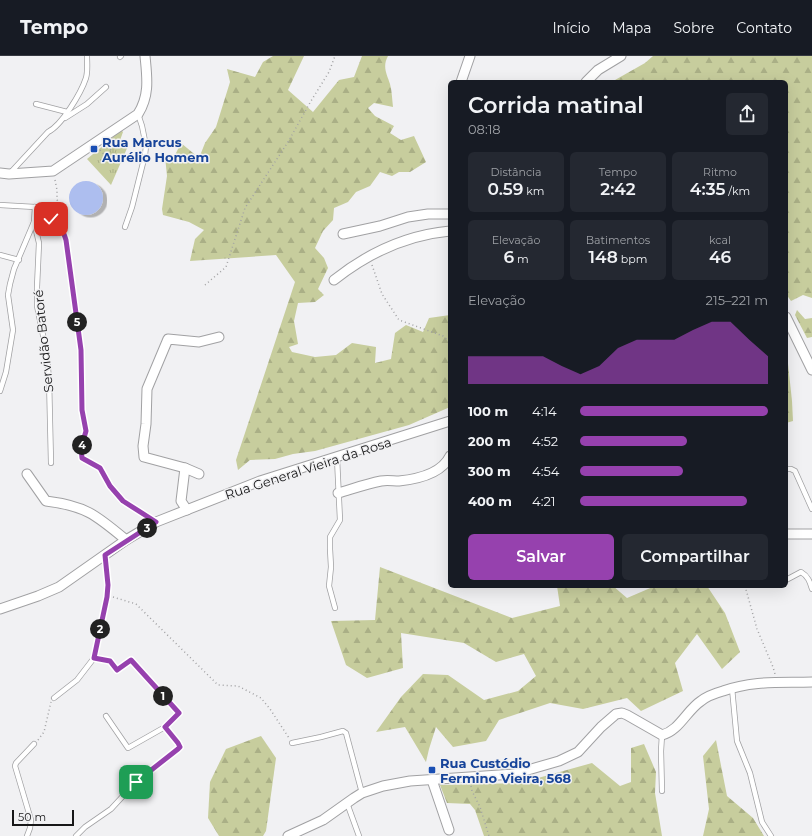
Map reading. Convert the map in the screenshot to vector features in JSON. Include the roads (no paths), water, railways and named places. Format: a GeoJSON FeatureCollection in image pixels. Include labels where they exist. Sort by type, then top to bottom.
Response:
{"type":"FeatureCollection","features":[{"type":"Feature","properties":{"kind":"street"},"geometry":{"type":"LineString","coordinates":[[5,173],[53,171],[138,114],[144,105],[146,96],[145,56]]}},
{"type":"Feature","properties":{"kind":"street"},"geometry":{"type":"LineString","coordinates":[[462,80],[470,56]]}},
{"type":"Feature","properties":{"kind":"street"},"geometry":{"type":"LineString","coordinates":[[588,80],[598,70],[621,56]]}},
{"type":"Feature","properties":{"kind":"street"},"geometry":{"type":"LineString","coordinates":[[343,234],[380,226],[408,217],[428,214],[448,214]]}},
{"type":"Feature","properties":{"kind":"street"},"geometry":{"type":"LineString","coordinates":[[334,280],[350,267],[369,255],[408,238],[448,231]]}},
{"type":"Feature","properties":{"kind":"street"},"geometry":{"type":"LineString","coordinates":[[788,321],[812,370]]}},
{"type":"Feature","properties":{"kind":"street"},"geometry":{"type":"LineString","coordinates":[[788,336],[797,340]]}},
{"type":"Feature","properties":{"kind":"street"},"geometry":{"type":"LineString","coordinates":[[199,474],[185,468],[144,457],[143,446],[146,424],[147,389],[168,339],[199,342],[219,337]]}},
{"type":"Feature","properties":{"kind":"street","name":"Rua General Vieira da Rosa"},"geometry":{"type":"LineString","coordinates":[[0,609],[59,587],[126,540],[156,522],[260,481],[337,458],[448,422]]}},
{"type":"Feature","properties":{"kind":"street"},"geometry":{"type":"LineString","coordinates":[[338,493],[381,481],[401,481],[432,473],[440,469],[448,459]]}},
{"type":"Feature","properties":{"kind":"street"},"geometry":{"type":"LineString","coordinates":[[185,468],[181,501],[187,510]]}},
{"type":"Feature","properties":{"kind":"street"},"geometry":{"type":"LineString","coordinates":[[27,474],[46,501],[67,504],[87,511],[102,520],[126,540]]}},
{"type":"Feature","properties":{"kind":"street"},"geometry":{"type":"LineString","coordinates":[[788,534],[812,534]]}},
{"type":"Feature","properties":{"kind":"street"},"geometry":{"type":"LineString","coordinates":[[288,836],[323,820],[362,793],[372,789],[394,783],[470,776],[514,774],[559,761],[578,752],[616,714],[622,713],[662,735],[668,734],[673,730],[693,707],[702,700],[732,688],[753,683],[812,682]]}},
{"type":"Feature","properties":{"kind":"street"},"geometry":{"type":"LineString","coordinates":[[432,780],[450,830]]}},
{"type":"Feature","properties":{"kind":"lane"},"geometry":{"type":"LineString","coordinates":[[5,173],[48,132],[53,130],[64,118],[84,84],[87,71],[87,56]]}},
{"type":"Feature","properties":{"kind":"lane"},"geometry":{"type":"LineString","coordinates":[[64,118],[87,104],[106,87]]}},
{"type":"Feature","properties":{"kind":"lane"},"geometry":{"type":"LineString","coordinates":[[36,104],[68,112]]}},
{"type":"Feature","properties":{"kind":"lane"},"geometry":{"type":"LineString","coordinates":[[125,227],[132,208],[145,155],[146,146],[138,114]]}},
{"type":"Feature","properties":{"kind":"lane"},"geometry":{"type":"LineString","coordinates":[[0,205],[35,207],[59,225],[64,231],[81,350],[82,410]]}},
{"type":"Feature","properties":{"kind":"lane","name":"Servidão Batoré"},"geometry":{"type":"LineString","coordinates":[[35,207],[34,222],[39,243],[37,287],[38,306],[46,350],[49,378],[51,463]]}},
{"type":"Feature","properties":{"kind":"lane"},"geometry":{"type":"LineString","coordinates":[[0,391],[6,372],[13,330],[8,295],[14,269],[34,222]]}},
{"type":"Feature","properties":{"kind":"lane"},"geometry":{"type":"LineString","coordinates":[[0,255],[19,260]]}},
{"type":"Feature","properties":{"kind":"lane"},"geometry":{"type":"LineString","coordinates":[[335,608],[329,586],[331,567],[330,537],[340,520],[337,458]]}},
{"type":"Feature","properties":{"kind":"lane"},"geometry":{"type":"LineString","coordinates":[[788,469],[795,472],[812,509]]}},
{"type":"Feature","properties":{"kind":"lane"},"geometry":{"type":"LineString","coordinates":[[54,698],[77,680],[94,658],[107,595],[105,555]]}},
{"type":"Feature","properties":{"kind":"lane"},"geometry":{"type":"LineString","coordinates":[[788,579],[801,572],[805,574],[812,590]]}},
{"type":"Feature","properties":{"kind":"lane"},"geometry":{"type":"LineString","coordinates":[[732,688],[737,741],[750,773],[762,822],[770,836]]}},
{"type":"Feature","properties":{"kind":"lane"},"geometry":{"type":"LineString","coordinates":[[106,716],[128,748],[165,727],[179,713]]}},
{"type":"Feature","properties":{"kind":"lane"},"geometry":{"type":"LineString","coordinates":[[76,836],[111,809],[136,782],[180,747],[165,727]]}},
{"type":"Feature","properties":{"kind":"lane"},"geometry":{"type":"LineString","coordinates":[[292,742],[321,737],[343,731],[346,733],[362,793]]}},
{"type":"Feature","properties":{"kind":"lane"},"geometry":{"type":"LineString","coordinates":[[662,735],[662,791]]}},
{"type":"Feature","properties":{"kind":"lane"},"geometry":{"type":"LineString","coordinates":[[27,836],[31,820],[15,766],[16,763],[34,744]]}},
{"type":"Feature","properties":{"kind":"lane"},"geometry":{"type":"LineString","coordinates":[[347,803],[359,836]]}},
{"type":"Feature","properties":{"kind":"place","name":"Rua Marcus Aurélio Homem"},"geometry":{"type":"Point","coordinates":[94,149]}},
{"type":"Feature","properties":{"kind":"place","name":"Rua Custódio Fermino Vieira, 568"},"geometry":{"type":"Point","coordinates":[432,770]}}]}
